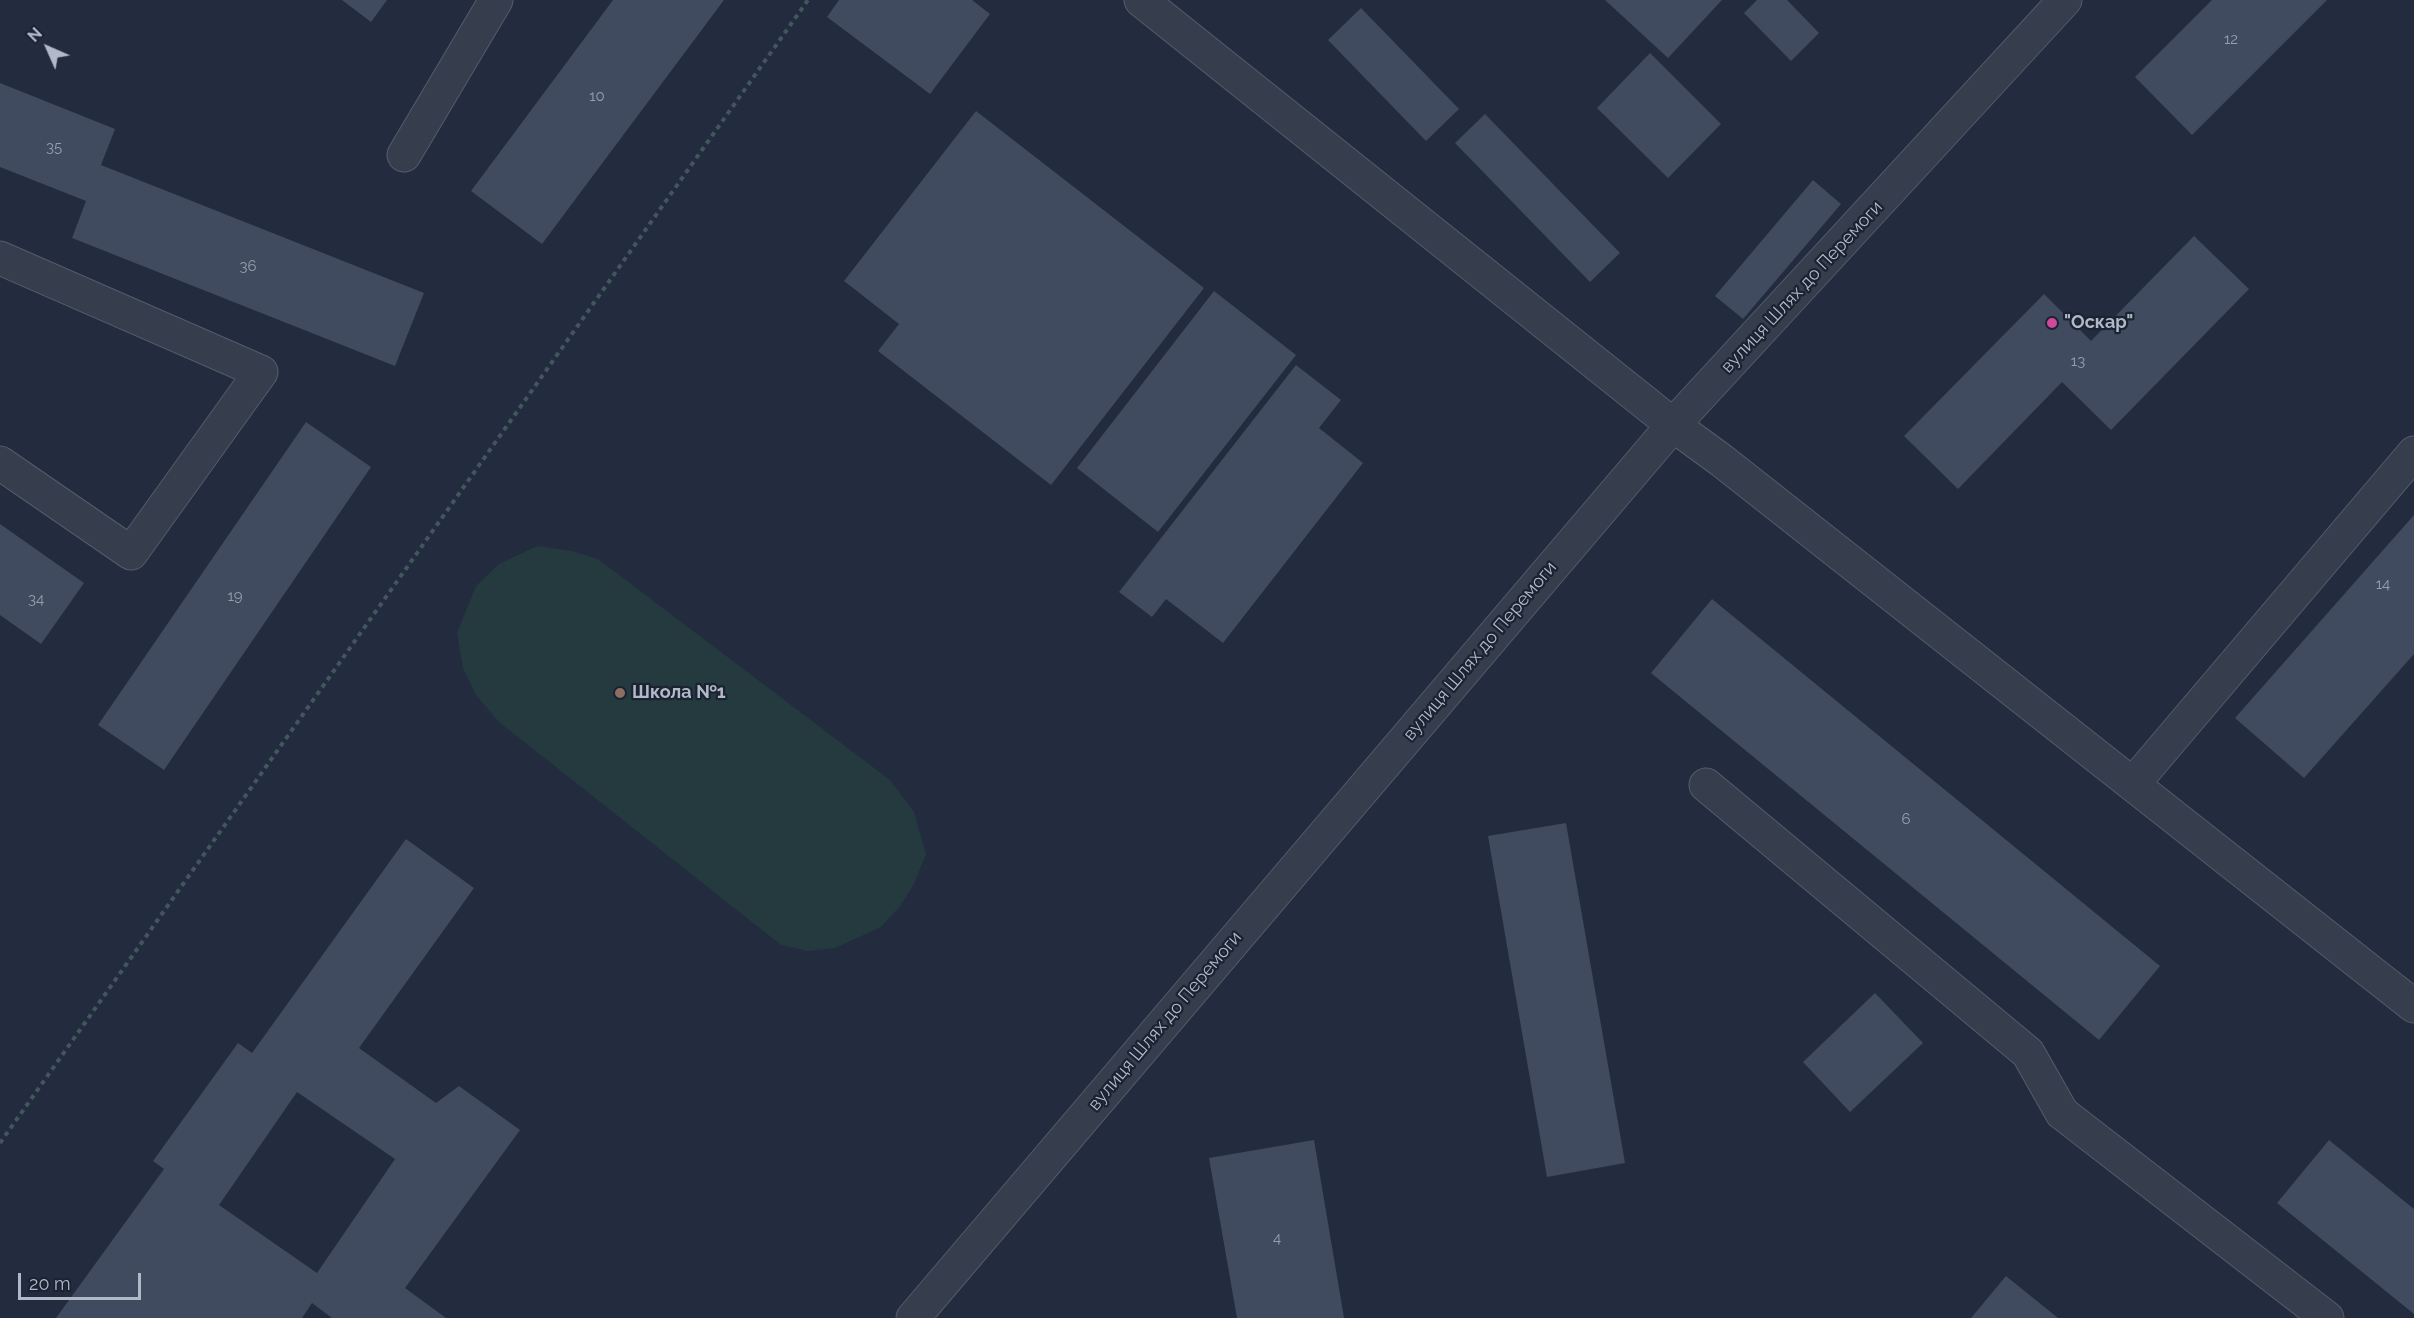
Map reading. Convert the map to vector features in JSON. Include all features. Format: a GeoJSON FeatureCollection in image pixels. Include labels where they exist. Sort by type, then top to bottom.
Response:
{"type":"FeatureCollection","features":[{"type":"Feature","properties":{"kind":"street"},"geometry":{"type":"LineString","coordinates":[[404,156],[496,0]]}},
{"type":"Feature","properties":{"kind":"street"},"geometry":{"type":"LineString","coordinates":[[1142,0],[1673,424],[2414,1006]]}},
{"type":"Feature","properties":{"kind":"street","name":"вулиця Шлях до Перемоги"},"geometry":{"type":"LineString","coordinates":[[913,1318],[1673,424],[2065,0]]}},
{"type":"Feature","properties":{"kind":"street"},"geometry":{"type":"LineString","coordinates":[[0,258],[261,372],[131,553],[0,463]]}},
{"type":"Feature","properties":{"kind":"street"},"geometry":{"type":"LineString","coordinates":[[2133,784],[2414,453]]}},
{"type":"Feature","properties":{"kind":"street"},"geometry":{"type":"LineString","coordinates":[[1706,785],[2028,1053],[2062,1113],[2327,1318]]}},
{"type":"Feature","properties":{"kind":"path"},"geometry":{"type":"LineString","coordinates":[[0,1143],[808,0]]}},
{"type":"Feature","properties":{"kind":"green space"},"geometry":{"type":"Polygon","coordinates":[[[537,546],[572,551],[598,559],[890,780],[914,812],[926,854],[914,884],[901,905],[881,927],[835,948],[808,951],[781,945],[499,722],[476,695],[463,668],[457,633],[476,586],[499,564],[537,546]]]}},
{"type":"Feature","properties":{"kind":"building"},"geometry":{"type":"Polygon","coordinates":[[[342,0],[387,0],[371,22],[342,0]]]}},
{"type":"Feature","properties":{"kind":"building"},"geometry":{"type":"Polygon","coordinates":[[[613,0],[724,0],[542,244],[471,191],[613,0]]]}},
{"type":"Feature","properties":{"kind":"building"},"geometry":{"type":"Polygon","coordinates":[[[839,0],[972,0],[990,14],[930,94],[827,17],[839,0]]]}},
{"type":"Feature","properties":{"kind":"building"},"geometry":{"type":"Polygon","coordinates":[[[1605,0],[1722,0],[1668,58],[1605,0]]]}},
{"type":"Feature","properties":{"kind":"building"},"geometry":{"type":"Polygon","coordinates":[[[1757,0],[1787,0],[1819,33],[1791,61],[1744,13],[1757,0]]]}},
{"type":"Feature","properties":{"kind":"building"},"geometry":{"type":"Polygon","coordinates":[[[2212,0],[2327,0],[2192,135],[2135,77],[2212,0]]]}},
{"type":"Feature","properties":{"kind":"building"},"geometry":{"type":"Polygon","coordinates":[[[1361,8],[1459,109],[1426,141],[1328,40],[1361,8]]]}},
{"type":"Feature","properties":{"kind":"building"},"geometry":{"type":"Polygon","coordinates":[[[1650,53],[1721,124],[1668,178],[1597,108],[1650,53]]]}},
{"type":"Feature","properties":{"kind":"building"},"geometry":{"type":"Polygon","coordinates":[[[0,83],[115,129],[101,165],[424,293],[395,366],[72,238],[86,201],[0,167],[0,83]]]}},
{"type":"Feature","properties":{"kind":"building"},"geometry":{"type":"Polygon","coordinates":[[[976,111],[1204,288],[1051,485],[878,351],[899,324],[844,281],[976,111]]]}},
{"type":"Feature","properties":{"kind":"building"},"geometry":{"type":"Polygon","coordinates":[[[1485,114],[1620,253],[1590,282],[1455,143],[1485,114]]]}},
{"type":"Feature","properties":{"kind":"building"},"geometry":{"type":"Polygon","coordinates":[[[1813,180],[1841,204],[1743,319],[1715,296],[1813,180]]]}},
{"type":"Feature","properties":{"kind":"building"},"geometry":{"type":"Polygon","coordinates":[[[2194,236],[2249,289],[2111,430],[2062,382],[1958,489],[1904,436],[2044,294],[2091,341],[2194,236]]]}},
{"type":"Feature","properties":{"kind":"building"},"geometry":{"type":"Polygon","coordinates":[[[1214,291],[1296,355],[1158,532],[1077,468],[1214,291]]]}},
{"type":"Feature","properties":{"kind":"building"},"geometry":{"type":"Polygon","coordinates":[[[1296,365],[1341,400],[1319,428],[1363,463],[1223,643],[1166,599],[1152,617],[1119,592],[1296,365]]]}},
{"type":"Feature","properties":{"kind":"building"},"geometry":{"type":"Polygon","coordinates":[[[306,422],[371,467],[164,770],[98,725],[306,422]]]}},
{"type":"Feature","properties":{"kind":"building"},"geometry":{"type":"Polygon","coordinates":[[[2414,515],[2414,654],[2304,778],[2235,718],[2414,515]]]}},
{"type":"Feature","properties":{"kind":"building"},"geometry":{"type":"Polygon","coordinates":[[[0,524],[84,583],[41,644],[0,615],[0,524]]]}},
{"type":"Feature","properties":{"kind":"building"},"geometry":{"type":"Polygon","coordinates":[[[1712,599],[2160,966],[2099,1040],[1651,673],[1712,599]]]}},
{"type":"Feature","properties":{"kind":"building"},"geometry":{"type":"Polygon","coordinates":[[[1566,823],[1625,1163],[1547,1177],[1488,836],[1566,823]]]}},
{"type":"Feature","properties":{"kind":"building"},"geometry":{"type":"Polygon","coordinates":[[[406,839],[474,888],[359,1048],[436,1103],[459,1086],[520,1130],[405,1288],[446,1318],[332,1318],[312,1303],[302,1318],[56,1318],[164,1169],[153,1161],[238,1043],[252,1053],[406,839]],[[297,1092],[219,1205],[317,1273],[395,1159],[297,1092]]]}},
{"type":"Feature","properties":{"kind":"building"},"geometry":{"type":"Polygon","coordinates":[[[1875,993],[1923,1043],[1850,1112],[1803,1062],[1875,993]]]}},
{"type":"Feature","properties":{"kind":"building"},"geometry":{"type":"Polygon","coordinates":[[[1314,1140],[1344,1318],[1237,1318],[1209,1158],[1314,1140]]]}},
{"type":"Feature","properties":{"kind":"building"},"geometry":{"type":"Polygon","coordinates":[[[2329,1140],[2414,1209],[2414,1314],[2277,1203],[2329,1140]]]}},
{"type":"Feature","properties":{"kind":"building"},"geometry":{"type":"Polygon","coordinates":[[[2006,1276],[2058,1318],[1971,1318],[2006,1276]]]}},
{"type":"Feature","properties":{"kind":"place","name":"\"Оскар\""},"geometry":{"type":"Point","coordinates":[2052,323]}},
{"type":"Feature","properties":{"kind":"place","name":"Школа №1"},"geometry":{"type":"Point","coordinates":[620,693]}}]}
